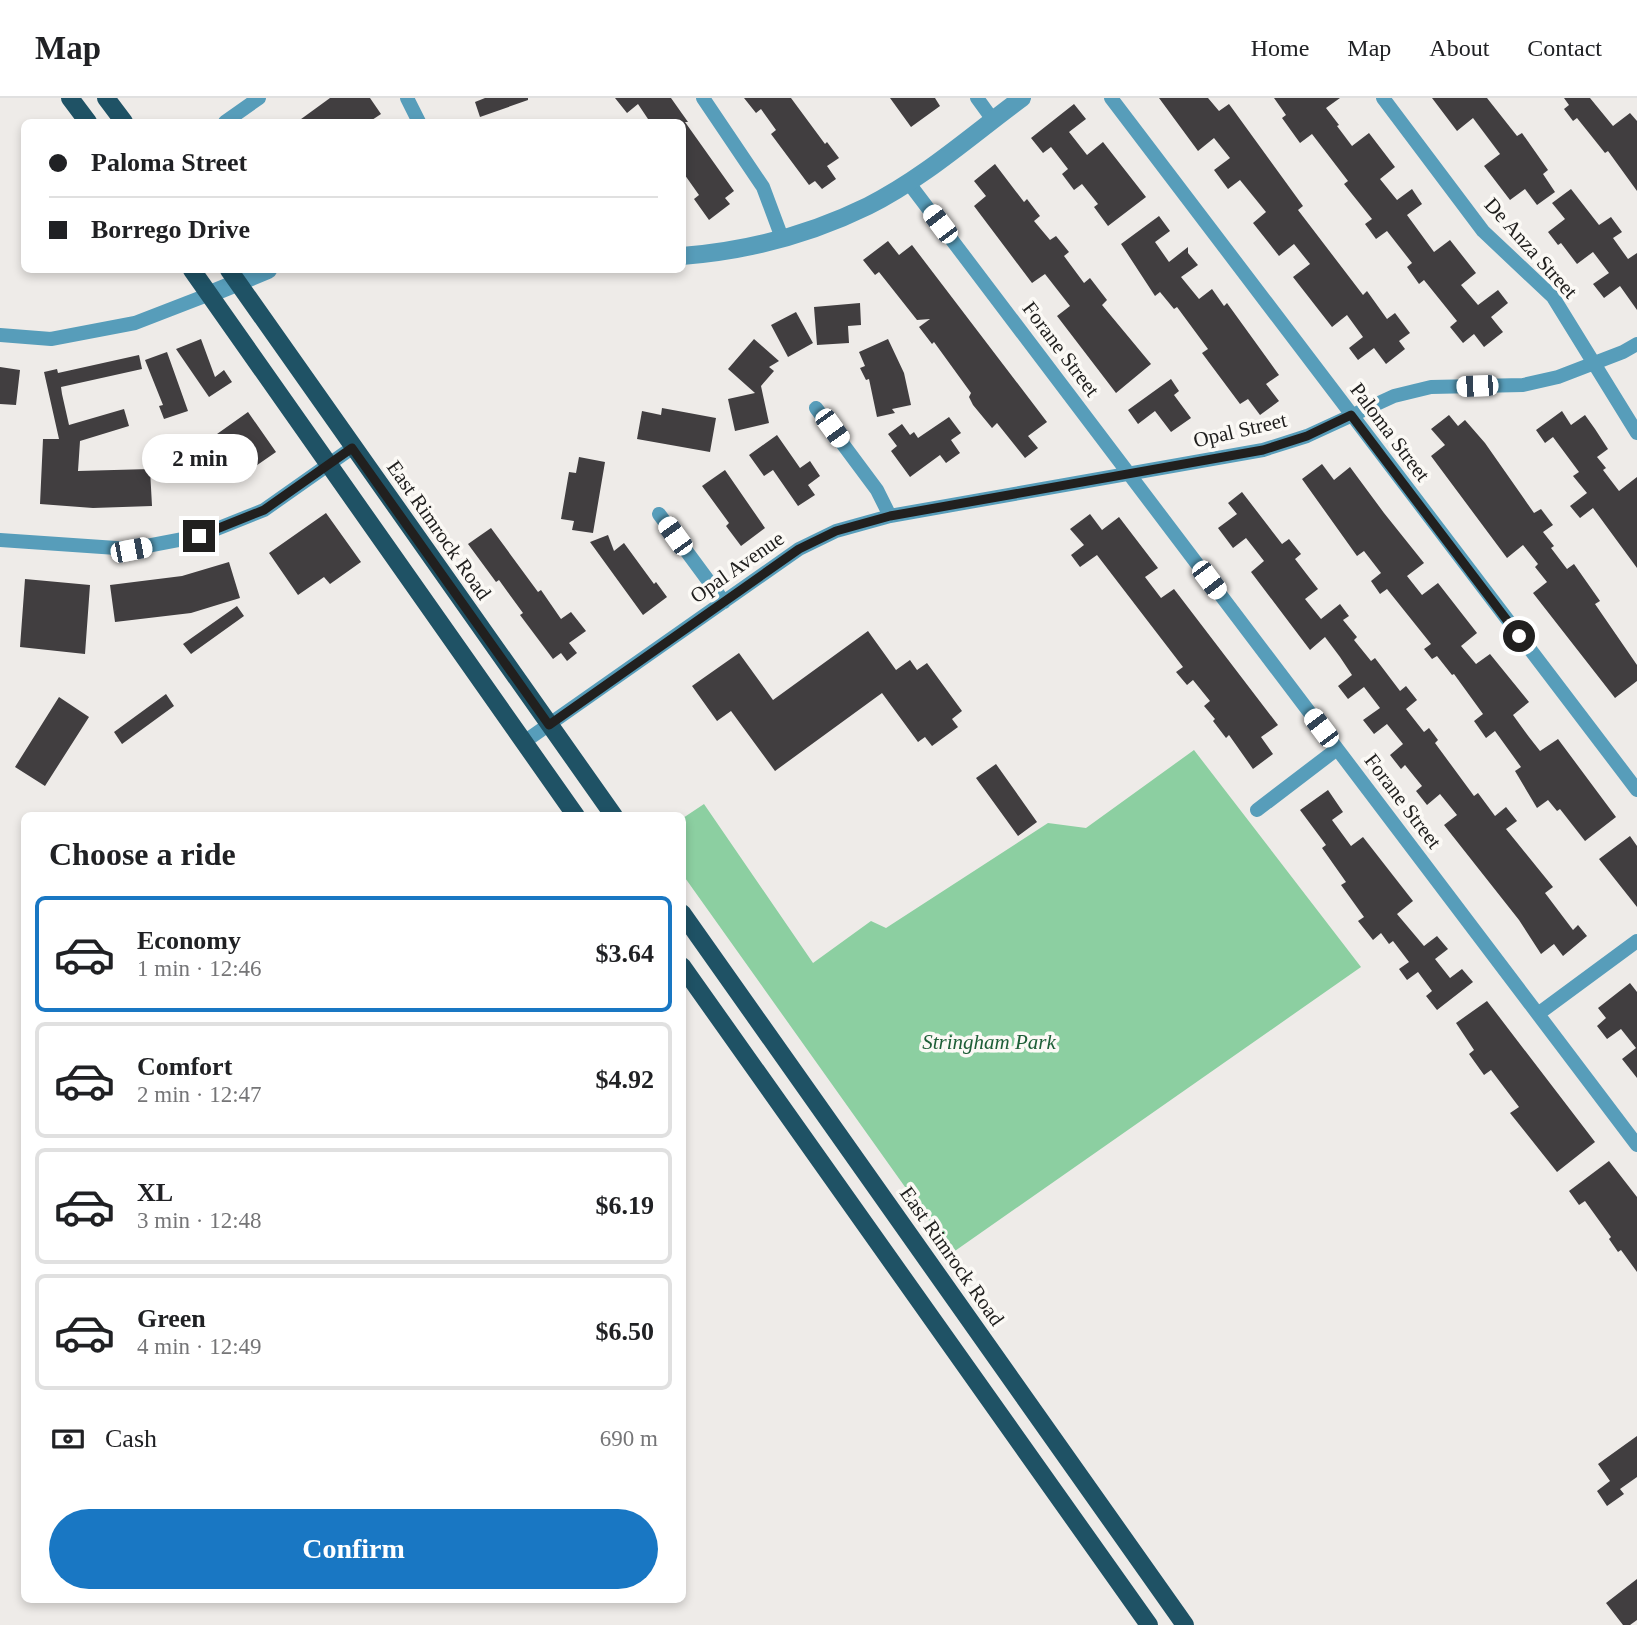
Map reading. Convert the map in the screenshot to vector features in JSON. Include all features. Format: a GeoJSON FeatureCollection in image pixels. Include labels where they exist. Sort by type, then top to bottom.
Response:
{"type":"FeatureCollection","features":[{"type":"Feature","properties":{"kind":"main road"},"geometry":{"type":"LineString","coordinates":[[70,98],[86,119]]}},
{"type":"Feature","properties":{"kind":"main road"},"geometry":{"type":"LineString","coordinates":[[106,98],[122,119]]}},
{"type":"Feature","properties":{"kind":"main road"},"geometry":{"type":"LineString","coordinates":[[194,273],[573,812]]}},
{"type":"Feature","properties":{"kind":"main road","name":"East Rimrock Road"},"geometry":{"type":"LineString","coordinates":[[233,276],[611,812]]}},
{"type":"Feature","properties":{"kind":"main road","name":"East Rimrock Road"},"geometry":{"type":"LineString","coordinates":[[686,919],[1185,1625]]}},
{"type":"Feature","properties":{"kind":"main road"},"geometry":{"type":"LineString","coordinates":[[686,972],[1149,1625]]}},
{"type":"Feature","properties":{"kind":"street"},"geometry":{"type":"LineString","coordinates":[[229,119],[259,98]]}},
{"type":"Feature","properties":{"kind":"street"},"geometry":{"type":"LineString","coordinates":[[407,98],[418,119]]}},
{"type":"Feature","properties":{"kind":"street"},"geometry":{"type":"LineString","coordinates":[[703,98],[764,187],[782,238]]}},
{"type":"Feature","properties":{"kind":"street"},"geometry":{"type":"LineString","coordinates":[[977,98],[993,120]]}},
{"type":"Feature","properties":{"kind":"street"},"geometry":{"type":"LineString","coordinates":[[686,256],[712,253],[782,238],[831,222],[870,205],[908,182],[1023,98]]}},
{"type":"Feature","properties":{"kind":"street","name":"Paloma Street"},"geometry":{"type":"LineString","coordinates":[[1111,98],[1637,790]]}},
{"type":"Feature","properties":{"kind":"street","name":"De Anza Street"},"geometry":{"type":"LineString","coordinates":[[1383,98],[1483,230],[1553,298],[1637,433]]}},
{"type":"Feature","properties":{"kind":"street","name":"Forane Street"},"geometry":{"type":"LineString","coordinates":[[908,182],[1637,1145]]}},
{"type":"Feature","properties":{"kind":"street"},"geometry":{"type":"LineString","coordinates":[[0,335],[51,339],[135,323],[209,294],[233,276],[250,273]]}},
{"type":"Feature","properties":{"kind":"street","name":"Opal Street"},"geometry":{"type":"LineString","coordinates":[[1129,474],[1263,450],[1307,436],[1394,396],[1431,387],[1523,385],[1558,377],[1593,365],[1637,344]]}},
{"type":"Feature","properties":{"kind":"street"},"geometry":{"type":"LineString","coordinates":[[817,408],[877,490],[890,516]]}},
{"type":"Feature","properties":{"kind":"street"},"geometry":{"type":"LineString","coordinates":[[0,540],[131,550],[199,536],[264,510],[352,448]]}},
{"type":"Feature","properties":{"kind":"street","name":"Opal Avenue"},"geometry":{"type":"LineString","coordinates":[[524,742],[799,549],[836,531],[890,516],[1129,474]]}},
{"type":"Feature","properties":{"kind":"street"},"geometry":{"type":"LineString","coordinates":[[659,514],[724,602]]}},
{"type":"Feature","properties":{"kind":"street"},"geometry":{"type":"LineString","coordinates":[[1257,810],[1337,749]]}},
{"type":"Feature","properties":{"kind":"street"},"geometry":{"type":"LineString","coordinates":[[1538,1014],[1637,941]]}},
{"type":"Feature","properties":{"kind":"green space","name":"Stringham Park"},"geometry":{"type":"Polygon","coordinates":[[[1194,750],[1361,967],[952,1253],[686,879],[686,816],[704,804],[813,963],[871,921],[886,928],[1048,823],[1086,828],[1194,750]]]}},
{"type":"Feature","properties":{"kind":"building"},"geometry":{"type":"Polygon","coordinates":[[[330,98],[370,98],[381,114],[374,119],[301,119],[330,98]]]}},
{"type":"Feature","properties":{"kind":"building"},"geometry":{"type":"Polygon","coordinates":[[[485,98],[528,100],[480,117],[475,102],[485,98]]]}},
{"type":"Feature","properties":{"kind":"building"},"geometry":{"type":"Polygon","coordinates":[[[615,98],[671,98],[686,119],[648,119],[638,104],[627,113],[615,98]]]}},
{"type":"Feature","properties":{"kind":"building"},"geometry":{"type":"Polygon","coordinates":[[[744,98],[791,98],[825,144],[827,142],[839,158],[827,166],[836,179],[822,189],[815,181],[809,185],[771,134],[776,130],[761,109],[756,113],[744,98]]]}},
{"type":"Feature","properties":{"kind":"building"},"geometry":{"type":"Polygon","coordinates":[[[890,98],[935,98],[940,106],[911,127],[890,98]]]}},
{"type":"Feature","properties":{"kind":"building"},"geometry":{"type":"Polygon","coordinates":[[[1159,98],[1208,98],[1219,111],[1229,104],[1303,206],[1298,210],[1363,295],[1367,291],[1387,319],[1395,313],[1410,333],[1399,341],[1405,349],[1386,364],[1374,348],[1358,360],[1349,348],[1363,337],[1347,315],[1332,327],[1293,277],[1310,264],[1294,244],[1279,256],[1253,223],[1266,212],[1240,180],[1228,189],[1214,170],[1230,158],[1214,138],[1198,151],[1159,98]]]}},
{"type":"Feature","properties":{"kind":"building"},"geometry":{"type":"Polygon","coordinates":[[[1274,98],[1340,98],[1326,108],[1352,146],[1369,133],[1395,167],[1380,179],[1397,200],[1412,189],[1422,204],[1407,215],[1434,252],[1450,240],[1476,273],[1461,285],[1478,305],[1498,290],[1508,303],[1491,317],[1503,332],[1484,347],[1474,334],[1463,343],[1450,327],[1457,321],[1424,280],[1419,284],[1407,267],[1412,263],[1387,231],[1376,239],[1365,224],[1372,219],[1344,184],[1348,181],[1312,134],[1300,143],[1282,118],[1286,115],[1274,98]]]}},
{"type":"Feature","properties":{"kind":"building"},"geometry":{"type":"Polygon","coordinates":[[[1432,98],[1487,98],[1517,136],[1522,133],[1548,170],[1543,174],[1555,192],[1537,205],[1525,189],[1510,200],[1484,166],[1500,154],[1473,118],[1457,131],[1432,98]]]}},
{"type":"Feature","properties":{"kind":"building"},"geometry":{"type":"Polygon","coordinates":[[[1564,98],[1590,98],[1613,126],[1630,113],[1637,121],[1637,191],[1608,151],[1605,153],[1577,118],[1573,121],[1564,109],[1569,105],[1564,98]]]}},
{"type":"Feature","properties":{"kind":"building"},"geometry":{"type":"Polygon","coordinates":[[[1074,104],[1086,119],[1069,132],[1087,155],[1103,142],[1146,197],[1108,226],[1094,207],[1098,204],[1082,184],[1074,190],[1062,174],[1068,169],[1051,147],[1043,153],[1031,138],[1074,104]]]}},
{"type":"Feature","properties":{"kind":"building"},"geometry":{"type":"Polygon","coordinates":[[[686,123],[734,191],[725,198],[730,204],[709,220],[694,199],[699,195],[686,177],[686,123]]]}},
{"type":"Feature","properties":{"kind":"building"},"geometry":{"type":"Polygon","coordinates":[[[995,164],[1024,202],[1027,199],[1040,216],[1034,221],[1050,240],[1056,236],[1069,252],[1064,256],[1084,283],[1090,278],[1107,300],[1102,305],[1151,364],[1116,393],[1057,316],[1070,306],[1045,274],[1032,283],[974,206],[986,196],[974,181],[995,164]]]}},
{"type":"Feature","properties":{"kind":"building"},"geometry":{"type":"Polygon","coordinates":[[[1571,189],[1599,225],[1611,217],[1622,232],[1613,238],[1628,259],[1637,253],[1637,310],[1620,286],[1604,298],[1593,284],[1609,273],[1593,252],[1577,264],[1561,243],[1558,245],[1548,232],[1565,219],[1552,203],[1571,189]]]}},
{"type":"Feature","properties":{"kind":"building"},"geometry":{"type":"Polygon","coordinates":[[[1159,216],[1170,231],[1155,242],[1169,262],[1188,247],[1188,253],[1198,265],[1181,277],[1199,299],[1212,289],[1224,306],[1227,303],[1279,375],[1266,384],[1279,401],[1260,415],[1248,399],[1240,404],[1202,353],[1208,349],[1177,307],[1174,309],[1160,292],[1155,296],[1121,244],[1159,216]]]}},
{"type":"Feature","properties":{"kind":"building"},"geometry":{"type":"Polygon","coordinates":[[[888,241],[899,255],[912,245],[1047,422],[1028,436],[1038,448],[1025,458],[997,423],[992,428],[973,405],[969,397],[971,393],[934,342],[932,344],[919,327],[930,319],[917,320],[879,272],[875,275],[863,260],[888,241]]]}},
{"type":"Feature","properties":{"kind":"building"},"geometry":{"type":"Polygon","coordinates":[[[860,303],[861,325],[848,326],[849,343],[817,345],[814,307],[860,303]]]}},
{"type":"Feature","properties":{"kind":"building"},"geometry":{"type":"Polygon","coordinates":[[[796,312],[813,343],[788,357],[771,325],[796,312]]]}},
{"type":"Feature","properties":{"kind":"building"},"geometry":{"type":"Polygon","coordinates":[[[201,339],[215,377],[224,370],[232,382],[209,397],[176,349],[201,339]]]}},
{"type":"Feature","properties":{"kind":"building"},"geometry":{"type":"Polygon","coordinates":[[[754,339],[779,361],[769,367],[774,371],[761,386],[769,423],[735,431],[728,399],[755,393],[728,369],[754,339]]]}},
{"type":"Feature","properties":{"kind":"building"},"geometry":{"type":"Polygon","coordinates":[[[888,339],[904,373],[911,405],[892,409],[895,413],[877,417],[869,379],[866,380],[860,368],[865,366],[859,352],[888,339]]]}},
{"type":"Feature","properties":{"kind":"building"},"geometry":{"type":"Polygon","coordinates":[[[167,352],[188,411],[164,419],[159,406],[163,405],[145,360],[167,352]]]}},
{"type":"Feature","properties":{"kind":"building"},"geometry":{"type":"Polygon","coordinates":[[[139,355],[142,369],[61,387],[69,425],[124,409],[129,426],[80,441],[78,471],[150,469],[152,506],[93,508],[40,504],[43,439],[59,439],[44,372],[57,369],[58,373],[139,355]]]}},
{"type":"Feature","properties":{"kind":"building"},"geometry":{"type":"Polygon","coordinates":[[[0,367],[20,370],[16,405],[0,404],[0,367]]]}},
{"type":"Feature","properties":{"kind":"building"},"geometry":{"type":"Polygon","coordinates":[[[1171,379],[1179,391],[1174,395],[1191,418],[1171,432],[1155,411],[1138,424],[1128,410],[1171,379]]]}},
{"type":"Feature","properties":{"kind":"building"},"geometry":{"type":"Polygon","coordinates":[[[662,408],[716,418],[710,452],[637,439],[642,411],[661,415],[662,408]]]}},
{"type":"Feature","properties":{"kind":"building"},"geometry":{"type":"Polygon","coordinates":[[[1562,411],[1571,425],[1585,415],[1595,429],[1608,449],[1597,457],[1619,491],[1637,477],[1637,568],[1593,508],[1580,518],[1570,506],[1587,493],[1573,476],[1579,472],[1553,437],[1545,443],[1536,430],[1562,411]]]}},
{"type":"Feature","properties":{"kind":"building"},"geometry":{"type":"Polygon","coordinates":[[[248,412],[276,452],[244,474],[217,434],[248,412]]]}},
{"type":"Feature","properties":{"kind":"building"},"geometry":{"type":"Polygon","coordinates":[[[1449,415],[1458,426],[1465,420],[1485,443],[1534,513],[1541,509],[1553,525],[1543,532],[1554,546],[1551,548],[1567,569],[1574,564],[1600,601],[1595,604],[1637,665],[1637,681],[1615,698],[1533,593],[1547,582],[1535,567],[1538,564],[1523,545],[1507,558],[1431,456],[1445,445],[1431,429],[1449,415]]]}},
{"type":"Feature","properties":{"kind":"building"},"geometry":{"type":"Polygon","coordinates":[[[949,417],[961,433],[951,440],[960,453],[946,463],[940,455],[910,477],[891,451],[897,446],[888,434],[902,424],[910,435],[914,432],[918,438],[949,417]]]}},
{"type":"Feature","properties":{"kind":"building"},"geometry":{"type":"Polygon","coordinates":[[[777,435],[800,468],[810,461],[820,476],[808,485],[815,495],[798,506],[773,470],[764,476],[749,455],[777,435]]]}},
{"type":"Feature","properties":{"kind":"building"},"geometry":{"type":"Polygon","coordinates":[[[191,446],[196,459],[173,468],[169,455],[191,446]]]}},
{"type":"Feature","properties":{"kind":"building"},"geometry":{"type":"Polygon","coordinates":[[[579,457],[605,462],[593,533],[572,530],[574,521],[561,519],[569,472],[576,473],[579,457]]]}},
{"type":"Feature","properties":{"kind":"building"},"geometry":{"type":"Polygon","coordinates":[[[1322,464],[1334,480],[1350,467],[1424,563],[1407,576],[1422,595],[1438,583],[1477,633],[1461,646],[1476,664],[1490,654],[1529,702],[1513,715],[1529,737],[1540,751],[1558,739],[1616,817],[1585,841],[1560,809],[1557,811],[1548,800],[1537,808],[1515,771],[1521,767],[1495,731],[1486,738],[1474,721],[1483,714],[1454,674],[1452,675],[1437,656],[1432,659],[1424,649],[1431,644],[1387,589],[1380,594],[1371,581],[1381,573],[1364,551],[1357,556],[1302,479],[1322,464]]]}},
{"type":"Feature","properties":{"kind":"building"},"geometry":{"type":"Polygon","coordinates":[[[725,470],[765,528],[741,546],[726,526],[729,523],[702,486],[725,470]]]}},
{"type":"Feature","properties":{"kind":"building"},"geometry":{"type":"Polygon","coordinates":[[[1242,492],[1282,544],[1289,539],[1301,554],[1295,559],[1318,589],[1305,599],[1321,619],[1340,604],[1349,616],[1343,620],[1357,637],[1354,640],[1371,661],[1375,658],[1400,691],[1406,686],[1417,700],[1406,709],[1424,732],[1429,728],[1438,740],[1435,743],[1474,796],[1478,793],[1495,816],[1506,807],[1517,821],[1506,829],[1553,887],[1545,893],[1573,930],[1578,925],[1587,936],[1563,956],[1554,944],[1541,954],[1519,920],[1444,825],[1457,815],[1440,794],[1427,805],[1416,791],[1422,786],[1405,765],[1401,769],[1390,755],[1403,744],[1387,724],[1374,734],[1363,720],[1380,708],[1364,687],[1348,699],[1338,686],[1352,675],[1325,637],[1310,650],[1251,572],[1264,561],[1246,538],[1233,548],[1218,528],[1237,514],[1228,503],[1242,492]]]}},
{"type":"Feature","properties":{"kind":"building"},"geometry":{"type":"Polygon","coordinates":[[[326,513],[361,562],[330,584],[324,577],[298,595],[269,553],[326,513]]]}},
{"type":"Feature","properties":{"kind":"building"},"geometry":{"type":"Polygon","coordinates":[[[1090,514],[1102,530],[1119,517],[1158,568],[1145,577],[1161,598],[1174,589],[1278,725],[1261,737],[1273,754],[1253,769],[1229,735],[1226,738],[1213,721],[1215,719],[1204,706],[1210,701],[1193,680],[1187,685],[1176,672],[1183,667],[1097,555],[1080,567],[1071,555],[1084,545],[1070,529],[1090,514]]]}},
{"type":"Feature","properties":{"kind":"building"},"geometry":{"type":"Polygon","coordinates":[[[491,528],[561,619],[571,612],[586,631],[569,643],[577,653],[567,661],[561,653],[553,659],[520,615],[523,613],[499,580],[496,582],[468,544],[491,528]]]}},
{"type":"Feature","properties":{"kind":"building"},"geometry":{"type":"Polygon","coordinates":[[[608,535],[614,551],[624,543],[667,597],[643,615],[590,542],[608,535]]]}},
{"type":"Feature","properties":{"kind":"building"},"geometry":{"type":"Polygon","coordinates":[[[229,562],[240,598],[191,613],[115,622],[110,585],[182,576],[229,562]]]}},
{"type":"Feature","properties":{"kind":"building"},"geometry":{"type":"Polygon","coordinates":[[[25,579],[90,585],[85,654],[20,647],[25,579]]]}},
{"type":"Feature","properties":{"kind":"building"},"geometry":{"type":"Polygon","coordinates":[[[237,606],[244,616],[191,654],[183,644],[237,606]]]}},
{"type":"Feature","properties":{"kind":"building"},"geometry":{"type":"Polygon","coordinates":[[[868,631],[896,670],[910,660],[917,670],[927,663],[962,711],[952,719],[958,727],[932,746],[925,737],[918,742],[882,693],[775,771],[731,711],[717,721],[692,686],[739,653],[773,700],[868,631]]]}},
{"type":"Feature","properties":{"kind":"building"},"geometry":{"type":"Polygon","coordinates":[[[166,694],[174,706],[122,744],[114,732],[166,694]]]}},
{"type":"Feature","properties":{"kind":"building"},"geometry":{"type":"Polygon","coordinates":[[[59,697],[89,717],[45,786],[15,767],[59,697]]]}},
{"type":"Feature","properties":{"kind":"building"},"geometry":{"type":"Polygon","coordinates":[[[996,764],[1037,822],[1018,836],[976,778],[996,764]]]}},
{"type":"Feature","properties":{"kind":"building"},"geometry":{"type":"Polygon","coordinates":[[[1328,790],[1343,812],[1332,820],[1351,846],[1363,837],[1413,901],[1397,914],[1424,946],[1437,936],[1448,949],[1435,959],[1450,978],[1462,969],[1473,982],[1437,1010],[1426,996],[1432,991],[1418,972],[1407,980],[1399,969],[1409,962],[1393,941],[1389,944],[1381,933],[1373,940],[1358,921],[1364,917],[1341,885],[1346,882],[1322,848],[1326,845],[1300,810],[1328,790]]]}},
{"type":"Feature","properties":{"kind":"building"},"geometry":{"type":"Polygon","coordinates":[[[1630,836],[1637,846],[1637,907],[1599,859],[1630,836]]]}},
{"type":"Feature","properties":{"kind":"building"},"geometry":{"type":"Polygon","coordinates":[[[1630,983],[1637,992],[1637,1078],[1622,1059],[1636,1048],[1621,1029],[1607,1039],[1597,1026],[1606,1018],[1598,1008],[1630,983]]]}},
{"type":"Feature","properties":{"kind":"building"},"geometry":{"type":"Polygon","coordinates":[[[1487,1001],[1595,1142],[1557,1172],[1510,1113],[1519,1107],[1491,1070],[1484,1075],[1469,1054],[1474,1050],[1456,1023],[1487,1001]]]}},
{"type":"Feature","properties":{"kind":"building"},"geometry":{"type":"Polygon","coordinates":[[[1609,1161],[1637,1197],[1637,1272],[1621,1250],[1618,1252],[1609,1239],[1611,1237],[1585,1201],[1579,1205],[1569,1191],[1609,1161]]]}},
{"type":"Feature","properties":{"kind":"building"},"geometry":{"type":"Polygon","coordinates":[[[1637,1436],[1637,1477],[1620,1489],[1624,1494],[1607,1506],[1597,1491],[1610,1481],[1598,1464],[1637,1436]]]}},
{"type":"Feature","properties":{"kind":"building"},"geometry":{"type":"Polygon","coordinates":[[[1637,1579],[1637,1620],[1630,1625],[1623,1625],[1606,1603],[1637,1579]]]}},
{"type":"Feature","properties":{"kind":"route"},"geometry":{"type":"LineString","coordinates":[[199,536],[264,510],[352,448],[549,725],[799,549],[836,531],[890,516],[1263,450],[1307,436],[1351,415],[1519,636]]}}]}
